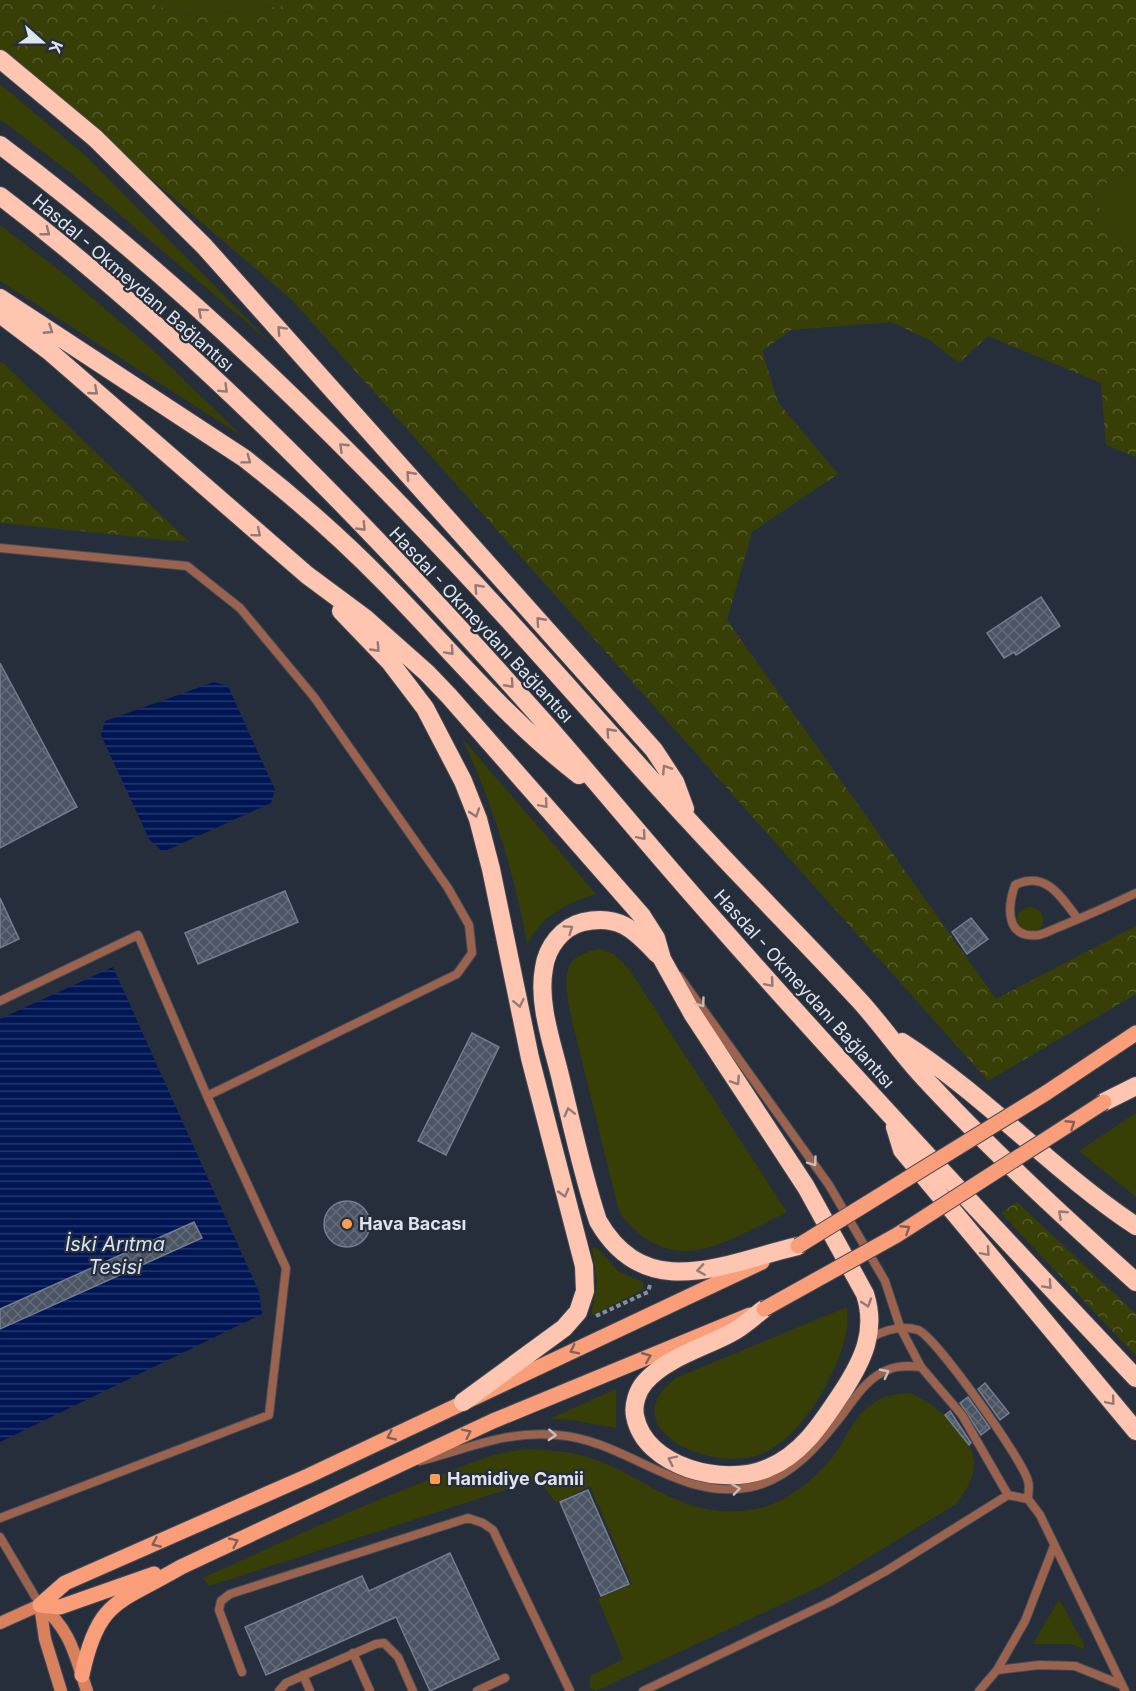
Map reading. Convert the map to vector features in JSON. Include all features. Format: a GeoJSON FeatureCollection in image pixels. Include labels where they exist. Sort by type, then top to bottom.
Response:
{"type":"FeatureCollection","features":[{"type":"Feature","properties":{"kind":"highway"},"geometry":{"type":"LineString","coordinates":[[0,59],[95,138],[141,181],[300,351],[654,750],[675,782],[690,822]]}},
{"type":"Feature","properties":{"kind":"highway","name":"Hasdal - Okmeydanı Bağlantısı"},"geometry":{"type":"LineString","coordinates":[[0,145],[129,248],[255,360],[351,455],[511,622],[690,822],[890,1035]]}},
{"type":"Feature","properties":{"kind":"highway","name":"Hasdal - Okmeydanı Bağlantısı"},"geometry":{"type":"LineString","coordinates":[[0,196],[125,299],[278,441],[445,614],[892,1120],[1136,1378]]}},
{"type":"Feature","properties":{"kind":"highway"},"geometry":{"type":"LineString","coordinates":[[0,298],[244,458],[280,486],[383,581],[521,728],[603,791]]}},
{"type":"Feature","properties":{"kind":"highway"},"geometry":{"type":"LineString","coordinates":[[0,314],[49,351],[307,575],[365,618],[441,688],[642,916],[656,938],[662,959],[692,1013],[806,1187],[865,1294],[870,1311],[869,1338],[857,1370],[822,1423],[803,1444],[768,1468],[743,1475],[717,1474],[672,1461],[660,1454],[646,1442],[636,1419],[634,1408],[643,1384],[672,1362],[734,1332],[764,1309]]}},
{"type":"Feature","properties":{"kind":"highway"},"geometry":{"type":"LineString","coordinates":[[307,575],[410,685],[447,748],[478,819],[491,869],[530,1058],[584,1266],[585,1291],[578,1312],[564,1328],[463,1402]]}},
{"type":"Feature","properties":{"kind":"highway"},"geometry":{"type":"LineString","coordinates":[[662,959],[642,938],[621,922],[601,918],[576,924],[555,939],[544,966],[542,983],[547,1020],[598,1221],[609,1241],[621,1252],[656,1269],[671,1273],[705,1269],[798,1246]]}},
{"type":"Feature","properties":{"kind":"highway"},"geometry":{"type":"LineString","coordinates":[[890,1035],[940,1066],[1099,1202],[1136,1242]]}},
{"type":"Feature","properties":{"kind":"highway"},"geometry":{"type":"LineString","coordinates":[[890,1035],[921,1076],[962,1118],[1136,1282]]}},
{"type":"Feature","properties":{"kind":"highway"},"geometry":{"type":"LineString","coordinates":[[1104,1102],[1136,1086]]}},
{"type":"Feature","properties":{"kind":"highway"},"geometry":{"type":"LineString","coordinates":[[892,1120],[902,1150],[1136,1431]]}},
{"type":"Feature","properties":{"kind":"highway"},"geometry":{"type":"LineString","coordinates":[[1099,1202],[1136,1226]]}},
{"type":"Feature","properties":{"kind":"main road"},"geometry":{"type":"LineString","coordinates":[[40,1605],[65,1583],[308,1476],[798,1246],[1046,1093],[1136,1033]]}},
{"type":"Feature","properties":{"kind":"main road"},"geometry":{"type":"LineString","coordinates":[[82,1675],[88,1644],[109,1608],[181,1567],[493,1420],[764,1309],[897,1235],[1136,1079]]}},
{"type":"Feature","properties":{"kind":"main road"},"geometry":{"type":"LineString","coordinates":[[40,1605],[60,1607],[181,1567]]}},
{"type":"Feature","properties":{"kind":"street"},"geometry":{"type":"LineString","coordinates":[[0,1623],[40,1605]]}},
{"type":"Feature","properties":{"kind":"street"},"geometry":{"type":"LineString","coordinates":[[40,1605],[66,1630],[87,1691]]}},
{"type":"Feature","properties":{"kind":"street"},"geometry":{"type":"LineString","coordinates":[[40,1605],[45,1639],[61,1691]]}},
{"type":"Feature","properties":{"kind":"lane"},"geometry":{"type":"LineString","coordinates":[[0,549],[187,566],[240,608],[314,697],[448,888],[470,925],[472,953],[457,974],[207,1096]]}},
{"type":"Feature","properties":{"kind":"lane"},"geometry":{"type":"LineString","coordinates":[[1078,919],[1059,894],[1045,882],[1026,879],[1015,885],[1008,915],[1013,925],[1023,932],[1037,935],[1078,919],[1136,893]]}},
{"type":"Feature","properties":{"kind":"lane"},"geometry":{"type":"LineString","coordinates":[[0,1001],[138,935],[207,1096],[286,1268],[269,1415],[0,1518]]}},
{"type":"Feature","properties":{"kind":"lane"},"geometry":{"type":"LineString","coordinates":[[662,959],[687,984],[830,1185],[885,1281],[900,1328],[921,1367],[962,1415],[1008,1495]]}},
{"type":"Feature","properties":{"kind":"lane"},"geometry":{"type":"LineString","coordinates":[[869,1338],[900,1328],[920,1330],[935,1343],[981,1403],[1028,1481],[1028,1499],[1040,1515],[1124,1688]]}},
{"type":"Feature","properties":{"kind":"lane"},"geometry":{"type":"LineString","coordinates":[[393,1469],[451,1453],[487,1440],[513,1435],[558,1435],[602,1445],[695,1487],[726,1490],[752,1487],[776,1478],[801,1462],[820,1442],[864,1386],[889,1369],[907,1366],[921,1367]]}},
{"type":"Feature","properties":{"kind":"lane"},"geometry":{"type":"LineString","coordinates":[[643,1691],[832,1601],[886,1571],[1008,1495],[1028,1499]]}},
{"type":"Feature","properties":{"kind":"lane"},"geometry":{"type":"LineString","coordinates":[[242,1672],[219,1610],[221,1601],[230,1594],[468,1518],[493,1530],[570,1691]]}},
{"type":"Feature","properties":{"kind":"lane"},"geometry":{"type":"LineString","coordinates":[[0,1537],[40,1605]]}},
{"type":"Feature","properties":{"kind":"lane"},"geometry":{"type":"LineString","coordinates":[[979,1691],[997,1670],[1025,1621],[1054,1546]]}},
{"type":"Feature","properties":{"kind":"lane"},"geometry":{"type":"LineString","coordinates":[[279,1691],[286,1683],[303,1675],[353,1653],[384,1643],[391,1648],[413,1691]]}},
{"type":"Feature","properties":{"kind":"lane"},"geometry":{"type":"LineString","coordinates":[[353,1653],[370,1691]]}},
{"type":"Feature","properties":{"kind":"lane"},"geometry":{"type":"LineString","coordinates":[[997,1670],[1039,1665],[1075,1665],[1124,1688]]}},
{"type":"Feature","properties":{"kind":"lane"},"geometry":{"type":"LineString","coordinates":[[303,1675],[310,1691]]}},
{"type":"Feature","properties":{"kind":"lane"},"geometry":{"type":"LineString","coordinates":[[479,1691],[504,1678]]}},
{"type":"Feature","properties":{"kind":"path"},"geometry":{"type":"LineString","coordinates":[[578,1312],[587,1320],[648,1292],[656,1269]]}},
{"type":"Feature","properties":{"kind":"green space"},"geometry":{"type":"Polygon","coordinates":[[[0,0],[142,0],[184,16],[282,6],[295,0],[1136,0],[1136,165],[1090,193],[1136,265],[1136,457],[1106,445],[1101,383],[988,336],[959,363],[931,341],[892,322],[791,330],[762,351],[778,402],[838,474],[752,532],[727,620],[996,999],[1136,926],[1136,994],[988,1081],[292,300],[77,115],[0,52],[0,0]]]}},
{"type":"Feature","properties":{"kind":"green space"},"geometry":{"type":"Polygon","coordinates":[[[142,0],[295,0],[282,6],[184,16],[142,0]]]}},
{"type":"Feature","properties":{"kind":"green space"},"geometry":{"type":"Polygon","coordinates":[[[0,84],[86,156],[270,342],[72,174],[0,119],[0,84]]]}},
{"type":"Feature","properties":{"kind":"green space"},"geometry":{"type":"Polygon","coordinates":[[[1136,165],[1136,265],[1090,193],[1136,165]]]}},
{"type":"Feature","properties":{"kind":"green space"},"geometry":{"type":"Polygon","coordinates":[[[0,225],[64,274],[153,350],[242,436],[0,281],[0,225]]]}},
{"type":"Feature","properties":{"kind":"green space"},"geometry":{"type":"Polygon","coordinates":[[[0,362],[4,364],[189,542],[0,523],[0,362]]]}},
{"type":"Feature","properties":{"kind":"green space"},"geometry":{"type":"Polygon","coordinates":[[[462,738],[596,894],[556,911],[527,943],[516,890],[501,839],[462,738]]]}},
{"type":"Feature","properties":{"kind":"green space"},"geometry":{"type":"Polygon","coordinates":[[[1030,907],[1039,911],[1043,920],[1039,929],[1030,933],[1021,929],[1017,920],[1021,911],[1030,907]]]}},
{"type":"Feature","properties":{"kind":"green space"},"geometry":{"type":"Polygon","coordinates":[[[600,949],[614,954],[629,969],[787,1212],[720,1244],[699,1250],[679,1251],[659,1246],[639,1233],[619,1212],[569,1008],[567,986],[568,969],[572,962],[587,952],[600,949]]]}},
{"type":"Feature","properties":{"kind":"green space"},"geometry":{"type":"Polygon","coordinates":[[[1136,1113],[1136,1197],[1079,1151],[1136,1113]]]}},
{"type":"Feature","properties":{"kind":"green space"},"geometry":{"type":"Polygon","coordinates":[[[1017,1202],[1136,1314],[1136,1356],[1001,1213],[1017,1202]]]}},
{"type":"Feature","properties":{"kind":"green space"},"geometry":{"type":"Polygon","coordinates":[[[596,1247],[618,1271],[643,1282],[643,1290],[591,1316],[597,1282],[592,1248],[596,1247]]]}},
{"type":"Feature","properties":{"kind":"green space"},"geometry":{"type":"Polygon","coordinates":[[[847,1307],[845,1338],[826,1385],[799,1426],[771,1449],[741,1459],[718,1458],[696,1452],[676,1442],[661,1429],[655,1414],[659,1396],[676,1378],[847,1307]]]}},
{"type":"Feature","properties":{"kind":"green space"},"geometry":{"type":"Polygon","coordinates":[[[616,1389],[616,1428],[572,1420],[549,1419],[616,1389]]]}},
{"type":"Feature","properties":{"kind":"green space"},"geometry":{"type":"Polygon","coordinates":[[[910,1393],[930,1404],[950,1421],[967,1441],[972,1452],[973,1474],[956,1504],[827,1583],[596,1691],[590,1688],[590,1676],[623,1659],[598,1599],[632,1584],[590,1486],[556,1503],[539,1479],[209,1586],[203,1578],[404,1489],[486,1458],[519,1450],[565,1452],[591,1458],[678,1500],[701,1508],[727,1511],[756,1509],[787,1497],[816,1475],[831,1459],[861,1413],[868,1407],[887,1396],[910,1393]]]}},
{"type":"Feature","properties":{"kind":"green space"},"geometry":{"type":"Polygon","coordinates":[[[1059,1599],[1084,1644],[1083,1649],[1070,1644],[1033,1644],[1059,1599]]]}},
{"type":"Feature","properties":{"kind":"water"},"geometry":{"type":"Polygon","coordinates":[[[214,682],[228,686],[275,790],[271,803],[163,852],[149,839],[101,735],[105,721],[214,682]]]}},
{"type":"Feature","properties":{"kind":"water","name":"İski Arıtma Tesisi"},"geometry":{"type":"Polygon","coordinates":[[[113,967],[259,1292],[262,1314],[0,1442],[0,1019],[113,967]]]}},
{"type":"Feature","properties":{"kind":"building"},"geometry":{"type":"Polygon","coordinates":[[[1041,597],[1060,626],[1016,655],[1014,652],[1004,658],[987,633],[1041,597]]]}},
{"type":"Feature","properties":{"kind":"building"},"geometry":{"type":"Polygon","coordinates":[[[0,663],[77,807],[0,848],[0,663]]]}},
{"type":"Feature","properties":{"kind":"building"},"geometry":{"type":"Polygon","coordinates":[[[285,891],[298,922],[198,964],[185,933],[285,891]]]}},
{"type":"Feature","properties":{"kind":"building"},"geometry":{"type":"Polygon","coordinates":[[[0,898],[19,939],[0,948],[0,898]]]}},
{"type":"Feature","properties":{"kind":"building"},"geometry":{"type":"Polygon","coordinates":[[[971,918],[988,939],[967,954],[952,932],[971,918]]]}},
{"type":"Feature","properties":{"kind":"building"},"geometry":{"type":"Polygon","coordinates":[[[472,1033],[499,1047],[446,1155],[418,1141],[472,1033]]]}},
{"type":"Feature","properties":{"kind":"building","name":"Hava Bacası"},"geometry":{"type":"Polygon","coordinates":[[[347,1201],[363,1208],[370,1224],[363,1240],[347,1247],[331,1240],[324,1224],[331,1208],[347,1201]]]}},
{"type":"Feature","properties":{"kind":"building"},"geometry":{"type":"Polygon","coordinates":[[[194,1222],[202,1238],[0,1329],[0,1309],[194,1222]]]}},
{"type":"Feature","properties":{"kind":"building"},"geometry":{"type":"Polygon","coordinates":[[[985,1383],[1009,1413],[1000,1420],[978,1389],[985,1383]]]}},
{"type":"Feature","properties":{"kind":"building"},"geometry":{"type":"Polygon","coordinates":[[[968,1397],[990,1428],[981,1435],[960,1403],[968,1397]]]}},
{"type":"Feature","properties":{"kind":"building"},"geometry":{"type":"Polygon","coordinates":[[[950,1411],[971,1443],[969,1445],[945,1415],[950,1411]]]}},
{"type":"Feature","properties":{"kind":"building"},"geometry":{"type":"Polygon","coordinates":[[[588,1490],[629,1584],[601,1596],[560,1502],[588,1490]]]}},
{"type":"Feature","properties":{"kind":"building"},"geometry":{"type":"Polygon","coordinates":[[[450,1553],[499,1659],[430,1691],[396,1617],[266,1675],[245,1627],[362,1576],[369,1591],[450,1553]]]}},
{"type":"Feature","properties":{"kind":"place","name":"Hava Bacası"},"geometry":{"type":"Point","coordinates":[347,1224]}},
{"type":"Feature","properties":{"kind":"place","name":"Hamidiye Camii"},"geometry":{"type":"Point","coordinates":[435,1479]}}]}
